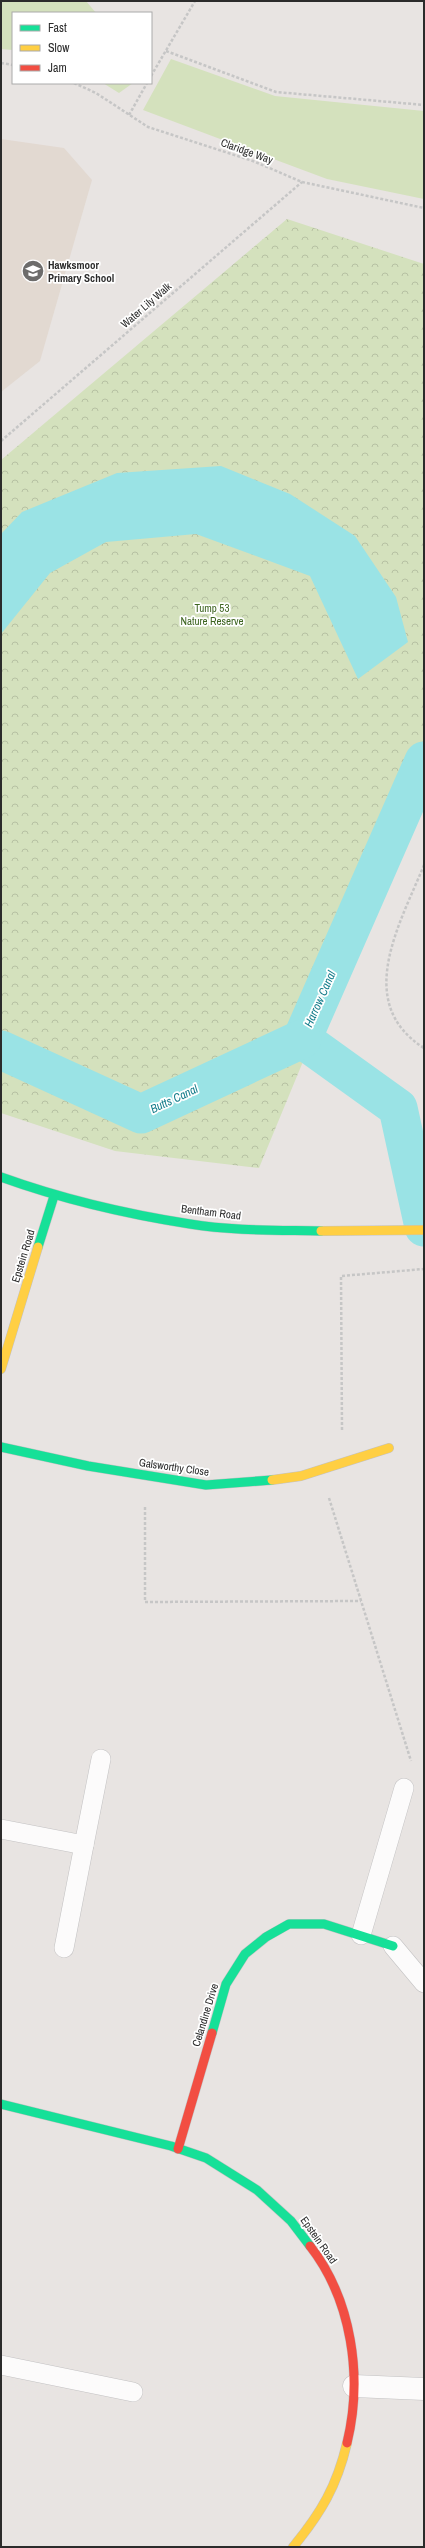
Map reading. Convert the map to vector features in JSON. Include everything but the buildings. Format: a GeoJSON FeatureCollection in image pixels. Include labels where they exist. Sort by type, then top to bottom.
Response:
{"type":"FeatureCollection","features":[{"type":"Feature","properties":{"kind":"street","name":"Bentham Road"},"geometry":{"type":"LineString","coordinates":[[1,1177],[54,1196],[191,1224],[261,1230],[374,1232],[424,1230]]}},
{"type":"Feature","properties":{"kind":"street","name":"Epstein Road"},"geometry":{"type":"LineString","coordinates":[[1,1369],[54,1196]]}},
{"type":"Feature","properties":{"kind":"street","name":"Galsworthy Close"},"geometry":{"type":"LineString","coordinates":[[1,1447],[88,1466],[206,1485],[251,1483],[300,1476],[389,1448]]}},
{"type":"Feature","properties":{"kind":"street","name":"Celandine Drive"},"geometry":{"type":"LineString","coordinates":[[178,2149],[226,1984],[245,1954],[266,1937],[290,1924],[324,1924],[393,1946]]}},
{"type":"Feature","properties":{"kind":"street","name":"Epstein Road"},"geometry":{"type":"LineString","coordinates":[[1,2104],[178,2149],[216,2163],[257,2190],[293,2222],[323,2264],[341,2300],[352,2339],[354,2386],[349,2438],[339,2473],[313,2523],[294,2547]]}},
{"type":"Feature","properties":{"kind":"street"},"geometry":{"type":"LineString","coordinates":[[354,2386],[424,2389]]}},
{"type":"Feature","properties":{"kind":"lane"},"geometry":{"type":"LineString","coordinates":[[64,1948],[101,1759]]}},
{"type":"Feature","properties":{"kind":"lane"},"geometry":{"type":"LineString","coordinates":[[361,1935],[404,1788]]}},
{"type":"Feature","properties":{"kind":"lane"},"geometry":{"type":"LineString","coordinates":[[1,1829],[84,1845]]}},
{"type":"Feature","properties":{"kind":"lane"},"geometry":{"type":"LineString","coordinates":[[393,1946],[424,1983]]}},
{"type":"Feature","properties":{"kind":"lane"},"geometry":{"type":"LineString","coordinates":[[1,2365],[132,2392]]}},
{"type":"Feature","properties":{"kind":"path"},"geometry":{"type":"LineString","coordinates":[[152,74],[195,1]]}},
{"type":"Feature","properties":{"kind":"path"},"geometry":{"type":"LineString","coordinates":[[166,51],[276,92],[424,105]]}},
{"type":"Feature","properties":{"kind":"path"},"geometry":{"type":"LineString","coordinates":[[1,63],[12,65]]}},
{"type":"Feature","properties":{"kind":"path","name":"Claridge Way"},"geometry":{"type":"LineString","coordinates":[[76,84],[96,93],[148,127],[253,161],[302,182],[424,208]]}},
{"type":"Feature","properties":{"kind":"path"},"geometry":{"type":"LineString","coordinates":[[129,115],[146,84]]}},
{"type":"Feature","properties":{"kind":"path","name":"Water Lily Walk"},"geometry":{"type":"LineString","coordinates":[[1,442],[302,182]]}},
{"type":"Feature","properties":{"kind":"path"},"geometry":{"type":"LineString","coordinates":[[424,865],[388,953],[385,988],[393,1016],[408,1038],[424,1048]]}},
{"type":"Feature","properties":{"kind":"path"},"geometry":{"type":"LineString","coordinates":[[342,1463],[341,1276],[424,1269]]}},
{"type":"Feature","properties":{"kind":"path"},"geometry":{"type":"LineString","coordinates":[[320,1469],[412,1762],[404,1788]]}},
{"type":"Feature","properties":{"kind":"path"},"geometry":{"type":"LineString","coordinates":[[145,1475],[145,1602],[361,1601]]}},
{"type":"Feature","properties":{"kind":"shaded area","name":"Hawksmoor Primary School"},"geometry":{"type":"Polygon","coordinates":[[[1,139],[64,148],[92,180],[40,361],[1,392],[1,139]]]}},
{"type":"Feature","properties":{"kind":"green space"},"geometry":{"type":"Polygon","coordinates":[[[1,1],[86,1],[95,12],[12,12],[12,50],[1,49],[1,1]]]}},
{"type":"Feature","properties":{"kind":"green space"},"geometry":{"type":"Polygon","coordinates":[[[171,59],[275,96],[424,111],[424,199],[327,179],[143,110],[171,59]]]}},
{"type":"Feature","properties":{"kind":"green space"},"geometry":{"type":"Polygon","coordinates":[[[105,84],[132,84],[119,93],[105,84]]]}},
{"type":"Feature","properties":{"kind":"green space","name":"Tump 53 Nature Reserve"},"geometry":{"type":"Polygon","coordinates":[[[287,219],[424,264],[424,769],[259,1168],[115,1151],[1,1113],[1,460],[287,219]]]}},
{"type":"Feature","properties":{"kind":"water"},"geometry":{"type":"Polygon","coordinates":[[[221,466],[290,494],[355,536],[396,597],[408,642],[358,679],[310,576],[196,534],[106,542],[50,573],[1,634],[1,534],[22,512],[117,473],[221,466]]]}},
{"type":"Feature","properties":{"kind":"waterway","name":"Harrow Canal"},"geometry":{"type":"LineString","coordinates":[[302,1039],[424,761]]}},
{"type":"Feature","properties":{"kind":"waterway","name":"Harrow Canal"},"geometry":{"type":"LineString","coordinates":[[302,1039],[398,1108],[424,1227]]}},
{"type":"Feature","properties":{"kind":"waterway","name":"Butts Canal"},"geometry":{"type":"LineString","coordinates":[[1,1050],[141,1114],[302,1039]]}},
{"type":"Feature","properties":{"kind":"traffic: fast"},"geometry":{"type":"LineString","coordinates":[[1,1177],[71,1199],[118,1211],[166,1220],[223,1228],[321,1231]]}},
{"type":"Feature","properties":{"kind":"traffic: fast"},"geometry":{"type":"LineString","coordinates":[[38,1247],[54,1196]]}},
{"type":"Feature","properties":{"kind":"traffic: fast"},"geometry":{"type":"LineString","coordinates":[[1,1447],[88,1466],[206,1485],[272,1480]]}},
{"type":"Feature","properties":{"kind":"traffic: fast"},"geometry":{"type":"LineString","coordinates":[[212,2033],[226,1984],[245,1954],[266,1937],[289,1924],[324,1924],[393,1946]]}},
{"type":"Feature","properties":{"kind":"traffic: fast"},"geometry":{"type":"LineString","coordinates":[[1,2104],[171,2146],[206,2158],[257,2190],[291,2221],[310,2246]]}},
{"type":"Feature","properties":{"kind":"traffic: slow"},"geometry":{"type":"LineString","coordinates":[[321,1231],[424,1230]]}},
{"type":"Feature","properties":{"kind":"traffic: slow"},"geometry":{"type":"LineString","coordinates":[[1,1369],[38,1247]]}},
{"type":"Feature","properties":{"kind":"traffic: slow"},"geometry":{"type":"LineString","coordinates":[[272,1480],[301,1476],[389,1448]]}},
{"type":"Feature","properties":{"kind":"traffic: slow"},"geometry":{"type":"LineString","coordinates":[[293,2547],[303,2535],[327,2498],[338,2473],[347,2443]]}},
{"type":"Feature","properties":{"kind":"traffic: jam"},"geometry":{"type":"LineString","coordinates":[[178,2149],[212,2033]]}},
{"type":"Feature","properties":{"kind":"traffic: jam"},"geometry":{"type":"LineString","coordinates":[[310,2246],[324,2267],[336,2290],[350,2340],[354,2392],[352,2418],[347,2443]]}},
{"type":"Feature","properties":{"kind":"place","name":"Hawksmoor Primary School"},"geometry":{"type":"Point","coordinates":[33,271]}}]}
